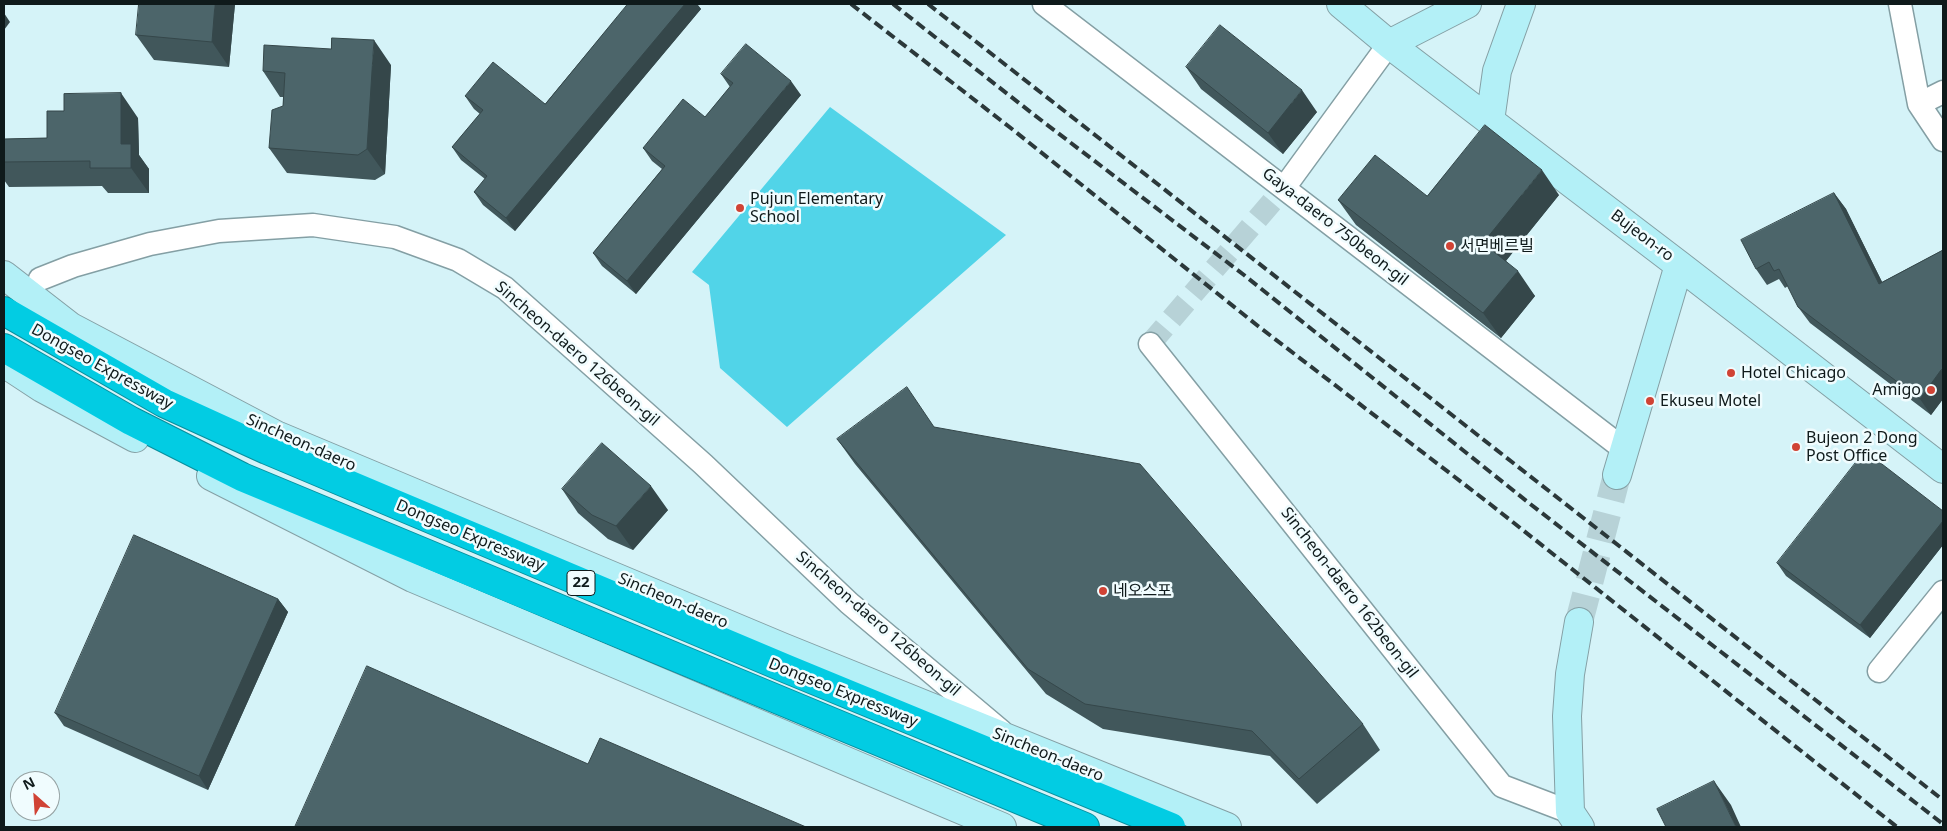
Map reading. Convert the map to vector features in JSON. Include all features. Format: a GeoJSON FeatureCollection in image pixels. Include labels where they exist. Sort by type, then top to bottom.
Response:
{"type":"FeatureCollection","features":[{"type":"Feature","properties":{"kind":"highway","name":"Dongseo Expressway"},"geometry":{"type":"LineString","coordinates":[[4,311],[164,403],[267,450],[787,670],[1170,827]]}},
{"type":"Feature","properties":{"kind":"highway","name":"Dongseo Expressway"},"geometry":{"type":"LineString","coordinates":[[4,348],[131,421],[242,477],[1085,827]]}},
{"type":"Feature","properties":{"kind":"main road","name":"Bujeon-ro"},"geometry":{"type":"LineString","coordinates":[[1341,4],[1389,44],[1943,469]]}},
{"type":"Feature","properties":{"kind":"main road"},"geometry":{"type":"LineString","coordinates":[[1389,44],[1467,4]]}},
{"type":"Feature","properties":{"kind":"main road"},"geometry":{"type":"LineString","coordinates":[[1490,121],[1497,71],[1521,4]]}},
{"type":"Feature","properties":{"kind":"main road"},"geometry":{"type":"LineString","coordinates":[[1621,463],[1679,265]]}},
{"type":"Feature","properties":{"kind":"main road","name":"Sincheon-daero"},"geometry":{"type":"LineString","coordinates":[[4,275],[70,327],[276,435],[782,646],[1226,827]]}},
{"type":"Feature","properties":{"kind":"main road"},"geometry":{"type":"LineString","coordinates":[[4,363],[42,388],[145,443],[413,578],[1002,827]]}},
{"type":"Feature","properties":{"kind":"main road"},"geometry":{"type":"LineString","coordinates":[[1575,819],[1567,716],[1570,674],[1579,622]]}},
{"type":"Feature","properties":{"kind":"street","name":"Gaya-daero 750beon-gil"},"geometry":{"type":"LineString","coordinates":[[1044,4],[1284,188],[1621,463]]}},
{"type":"Feature","properties":{"kind":"street"},"geometry":{"type":"LineString","coordinates":[[1900,4],[1919,104],[1943,140]]}},
{"type":"Feature","properties":{"kind":"street"},"geometry":{"type":"LineString","coordinates":[[1284,188],[1389,44]]}},
{"type":"Feature","properties":{"kind":"street"},"geometry":{"type":"LineString","coordinates":[[1919,104],[1943,92]]}},
{"type":"Feature","properties":{"kind":"street","name":"Sincheon-daero 126beon-gil"},"geometry":{"type":"LineString","coordinates":[[40,279],[73,266],[150,244],[199,234],[313,225],[395,237],[458,260],[505,288],[703,464],[849,603],[1011,740]]}},
{"type":"Feature","properties":{"kind":"street","name":"Sincheon-daero 162beon-gil"},"geometry":{"type":"LineString","coordinates":[[1150,344],[1502,786],[1575,819]]}},
{"type":"Feature","properties":{"kind":"street"},"geometry":{"type":"LineString","coordinates":[[1879,671],[1943,592]]}},
{"type":"Feature","properties":{"kind":"shaded area"},"geometry":{"type":"Polygon","coordinates":[[[830,107],[1006,235],[787,427],[720,368],[709,285],[692,272],[830,107]]]}},
{"type":"Feature","properties":{"kind":"building"},"geometry":{"type":"Polygon","coordinates":[[[139,4],[215,4],[212,42],[136,35],[139,4]]]}},
{"type":"Feature","properties":{"kind":"building"},"geometry":{"type":"Polygon","coordinates":[[[628,4],[685,4],[506,218],[474,192],[487,176],[452,147],[483,110],[465,96],[493,62],[545,104],[628,4]]]}},
{"type":"Feature","properties":{"kind":"building"},"geometry":{"type":"Polygon","coordinates":[[[1220,25],[1302,90],[1268,133],[1186,67],[1220,25]]]}},
{"type":"Feature","properties":{"kind":"building"},"geometry":{"type":"Polygon","coordinates":[[[332,38],[374,40],[367,149],[358,155],[269,148],[272,110],[283,106],[285,73],[263,71],[264,45],[331,49],[332,38]]]}},
{"type":"Feature","properties":{"kind":"building"},"geometry":{"type":"Polygon","coordinates":[[[746,44],[791,81],[627,281],[593,253],[665,166],[643,148],[683,99],[705,117],[733,83],[721,74],[746,44]]]}},
{"type":"Feature","properties":{"kind":"building"},"geometry":{"type":"Polygon","coordinates":[[[121,93],[121,144],[131,144],[131,168],[90,168],[90,161],[4,162],[4,139],[47,138],[47,111],[64,111],[64,94],[121,93]]]}},
{"type":"Feature","properties":{"kind":"building","name":"서면베르빌"},"geometry":{"type":"Polygon","coordinates":[[[1485,125],[1542,170],[1483,243],[1518,271],[1483,313],[1338,200],[1375,155],[1427,196],[1485,125]]]}},
{"type":"Feature","properties":{"kind":"building"},"geometry":{"type":"Polygon","coordinates":[[[1834,193],[1879,284],[1943,250],[1943,369],[1920,399],[1798,307],[1779,269],[1774,271],[1769,262],[1756,269],[1741,240],[1834,193]]]}},
{"type":"Feature","properties":{"kind":"building","name":"네오스포"},"geometry":{"type":"Polygon","coordinates":[[[907,387],[934,427],[1140,464],[1363,724],[1299,779],[1252,731],[1085,704],[1028,669],[837,439],[907,387]]]}},
{"type":"Feature","properties":{"kind":"building"},"geometry":{"type":"Polygon","coordinates":[[[602,443],[651,486],[616,526],[592,515],[562,489],[602,443]]]}},
{"type":"Feature","properties":{"kind":"building"},"geometry":{"type":"Polygon","coordinates":[[[1865,451],[1943,511],[1943,521],[1860,625],[1777,563],[1865,451]]]}},
{"type":"Feature","properties":{"kind":"building"},"geometry":{"type":"Polygon","coordinates":[[[134,535],[278,599],[199,776],[55,713],[134,535]]]}},
{"type":"Feature","properties":{"kind":"building"},"geometry":{"type":"Polygon","coordinates":[[[367,666],[588,764],[600,738],[806,827],[295,827],[367,666]]]}},
{"type":"Feature","properties":{"kind":"building"},"geometry":{"type":"Polygon","coordinates":[[[1714,781],[1736,827],[1666,827],[1657,809],[1714,781]]]}},
{"type":"Feature","properties":{"kind":"tunnel"},"geometry":{"type":"LineString","coordinates":[[1150,344],[1284,188]]}},
{"type":"Feature","properties":{"kind":"tunnel"},"geometry":{"type":"LineString","coordinates":[[1579,622],[1617,475]]}},
{"type":"Feature","properties":{"kind":"railway"},"geometry":{"type":"LineString","coordinates":[[851,4],[1012,129],[1258,326],[1490,504],[1897,827]]}},
{"type":"Feature","properties":{"kind":"railway"},"geometry":{"type":"LineString","coordinates":[[893,4],[1033,114],[1244,275],[1529,503],[1943,824]]}},
{"type":"Feature","properties":{"kind":"railway"},"geometry":{"type":"LineString","coordinates":[[928,4],[1943,800]]}},
{"type":"Feature","properties":{"kind":"place","name":"Pujun Elementary School"},"geometry":{"type":"Point","coordinates":[740,208]}},
{"type":"Feature","properties":{"kind":"place","name":"서면베르빌"},"geometry":{"type":"Point","coordinates":[1450,246]}},
{"type":"Feature","properties":{"kind":"place","name":"Hotel Chicago"},"geometry":{"type":"Point","coordinates":[1731,373]}},
{"type":"Feature","properties":{"kind":"place","name":"Amigo"},"geometry":{"type":"Point","coordinates":[1931,390]}},
{"type":"Feature","properties":{"kind":"place","name":"Ekuseu Motel"},"geometry":{"type":"Point","coordinates":[1650,401]}},
{"type":"Feature","properties":{"kind":"place","name":"Bujeon 2 Dong Post Office"},"geometry":{"type":"Point","coordinates":[1796,447]}},
{"type":"Feature","properties":{"kind":"place","name":"네오스포"},"geometry":{"type":"Point","coordinates":[1103,591]}}]}
